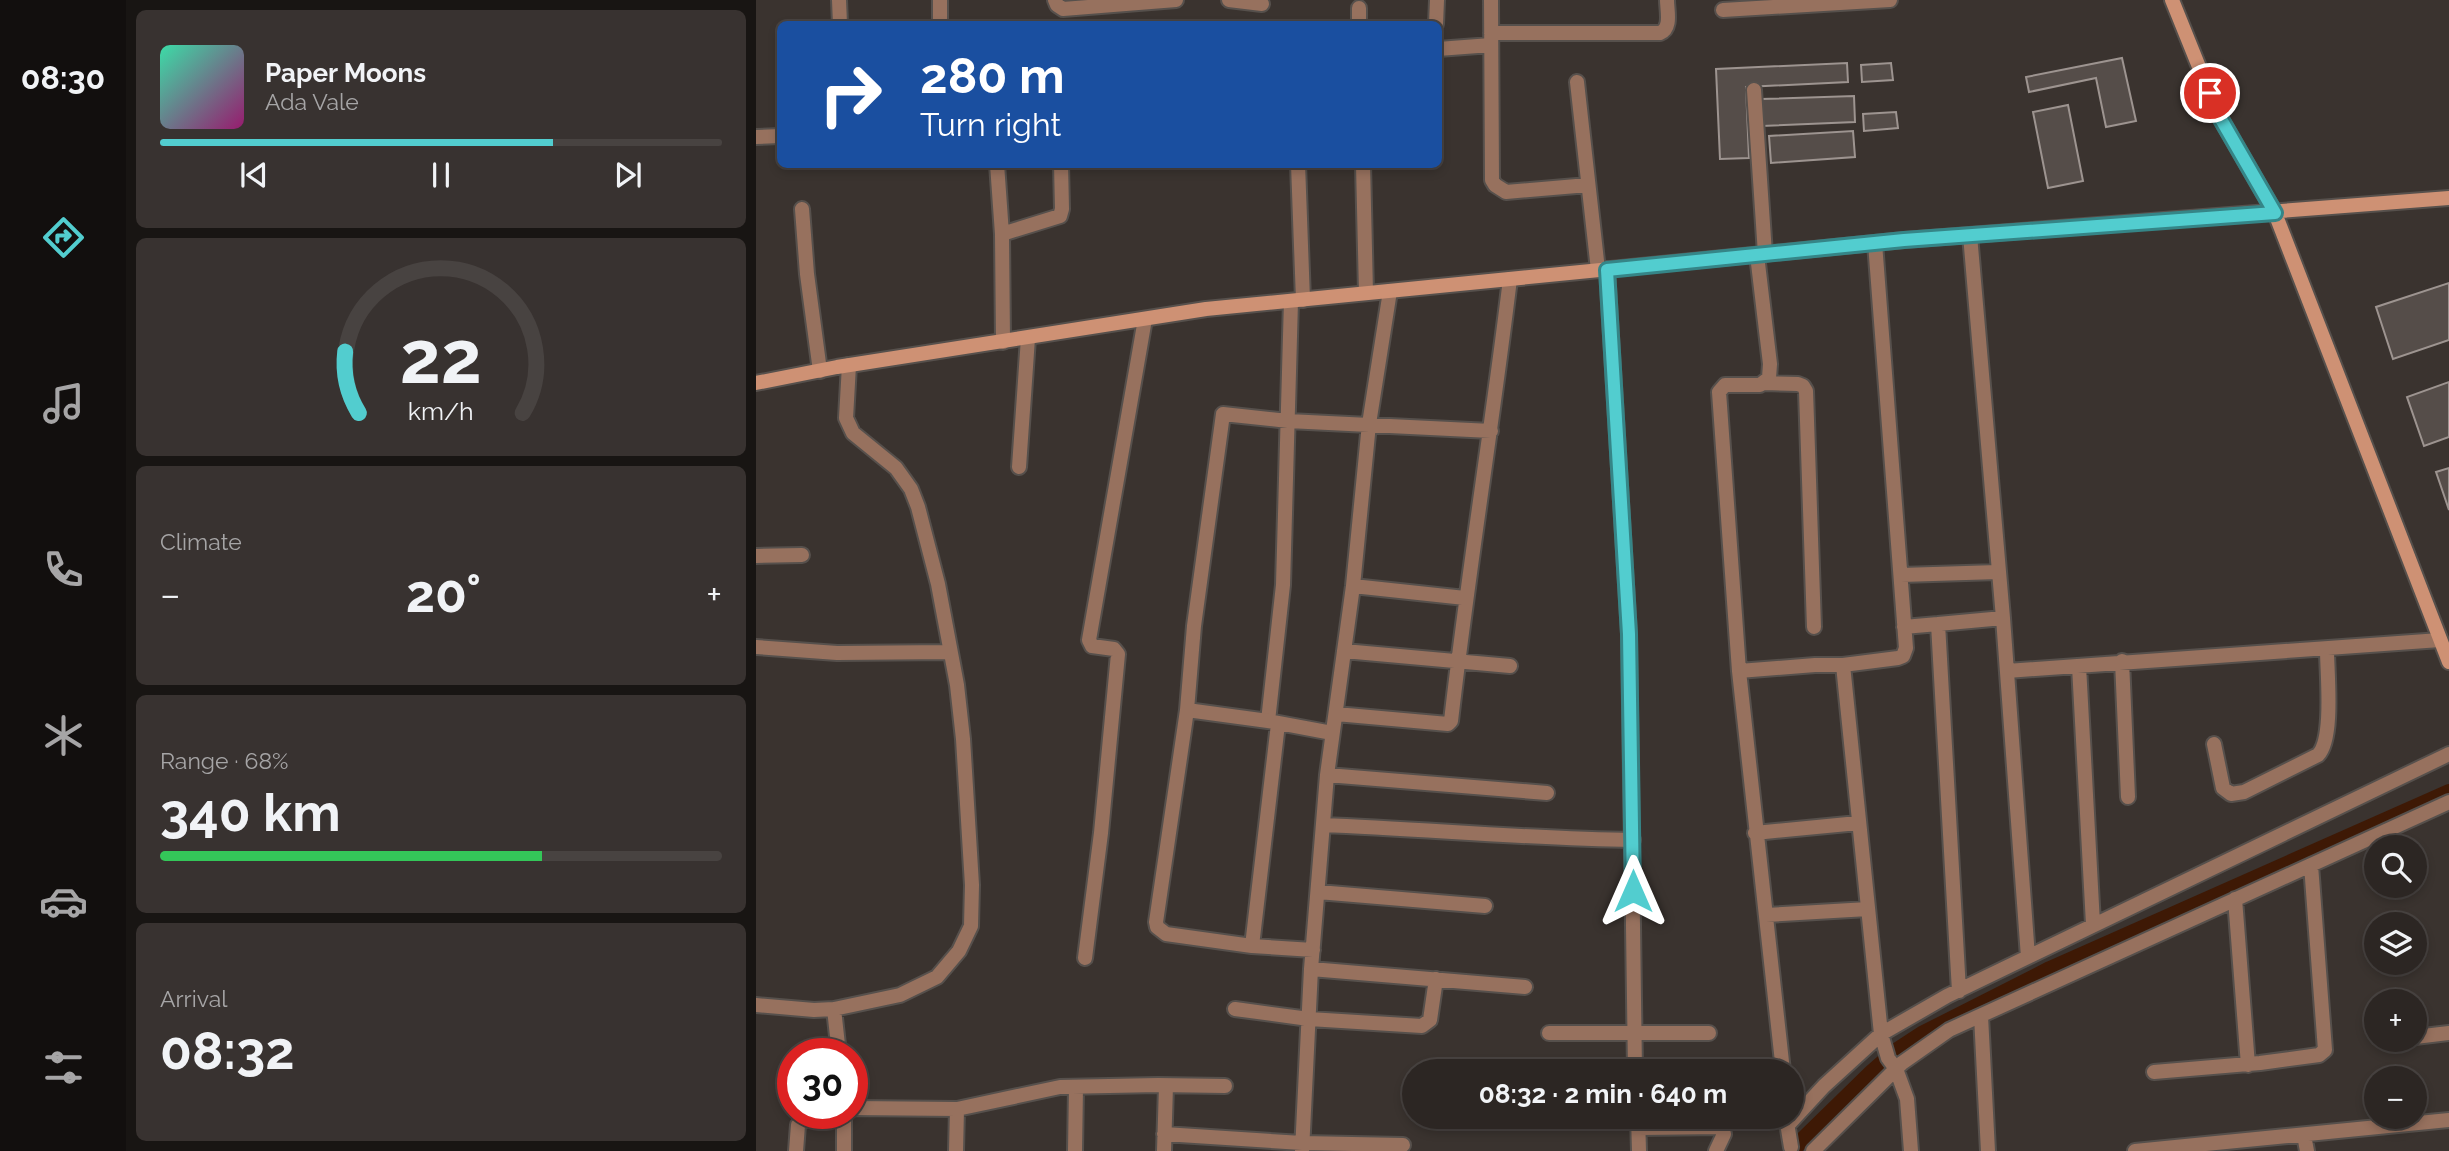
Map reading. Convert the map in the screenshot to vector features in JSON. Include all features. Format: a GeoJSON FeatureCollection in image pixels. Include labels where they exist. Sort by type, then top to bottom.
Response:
{"type":"FeatureCollection","features":[{"type":"Feature","properties":{"kind":"main road"},"geometry":{"type":"LineString","coordinates":[[2172,0],[2218,114],[2275,213],[2449,662]]}},
{"type":"Feature","properties":{"kind":"main road"},"geometry":{"type":"LineString","coordinates":[[756,383],[820,370],[1206,309],[1875,243],[2449,198]]}},
{"type":"Feature","properties":{"kind":"street"},"geometry":{"type":"LineString","coordinates":[[839,0],[839,21]]}},
{"type":"Feature","properties":{"kind":"street"},"geometry":{"type":"LineString","coordinates":[[940,0],[940,21]]}},
{"type":"Feature","properties":{"kind":"street"},"geometry":{"type":"LineString","coordinates":[[1055,0],[1063,9],[1176,0]]}},
{"type":"Feature","properties":{"kind":"street"},"geometry":{"type":"LineString","coordinates":[[1229,0],[1262,4]]}},
{"type":"Feature","properties":{"kind":"street"},"geometry":{"type":"LineString","coordinates":[[1436,21],[1437,0]]}},
{"type":"Feature","properties":{"kind":"street"},"geometry":{"type":"LineString","coordinates":[[1491,0],[1491,175],[1495,185],[1506,192],[1588,185]]}},
{"type":"Feature","properties":{"kind":"street"},"geometry":{"type":"LineString","coordinates":[[1442,48],[1491,39],[1660,33],[1668,26],[1667,0]]}},
{"type":"Feature","properties":{"kind":"street"},"geometry":{"type":"LineString","coordinates":[[1723,9],[1890,0]]}},
{"type":"Feature","properties":{"kind":"street"},"geometry":{"type":"LineString","coordinates":[[1359,8],[1359,21]]}},
{"type":"Feature","properties":{"kind":"street"},"geometry":{"type":"LineString","coordinates":[[1577,82],[1588,185],[1602,270],[1629,634],[1635,1059]]}},
{"type":"Feature","properties":{"kind":"street"},"geometry":{"type":"LineString","coordinates":[[1754,90],[1769,364],[1769,378],[1765,383]]}},
{"type":"Feature","properties":{"kind":"street"},"geometry":{"type":"LineString","coordinates":[[756,137],[777,136]]}},
{"type":"Feature","properties":{"kind":"street"},"geometry":{"type":"LineString","coordinates":[[997,168],[1002,234],[1003,342]]}},
{"type":"Feature","properties":{"kind":"street"},"geometry":{"type":"LineString","coordinates":[[1002,234],[1061,214],[1061,168]]}},
{"type":"Feature","properties":{"kind":"street"},"geometry":{"type":"LineString","coordinates":[[1252,946],[1283,585],[1288,421],[1297,300],[1298,168]]}},
{"type":"Feature","properties":{"kind":"street"},"geometry":{"type":"LineString","coordinates":[[1363,168],[1366,293]]}},
{"type":"Feature","properties":{"kind":"street"},"geometry":{"type":"LineString","coordinates":[[802,209],[807,274],[820,370]]}},
{"type":"Feature","properties":{"kind":"street"},"geometry":{"type":"LineString","coordinates":[[1970,235],[2003,618],[2028,957]]}},
{"type":"Feature","properties":{"kind":"street"},"geometry":{"type":"LineString","coordinates":[[1739,671],[1843,665],[1898,658],[1903,656],[1906,648],[1875,243]]}},
{"type":"Feature","properties":{"kind":"street"},"geometry":{"type":"LineString","coordinates":[[1336,714],[1449,723],[1510,279]]}},
{"type":"Feature","properties":{"kind":"street"},"geometry":{"type":"LineString","coordinates":[[1302,1147],[1311,969],[1327,775],[1353,586],[1369,424],[1390,291]]}},
{"type":"Feature","properties":{"kind":"street"},"geometry":{"type":"LineString","coordinates":[[1085,958],[1118,654],[1114,649],[1093,646],[1089,640],[1145,319]]}},
{"type":"Feature","properties":{"kind":"street"},"geometry":{"type":"LineString","coordinates":[[1019,467],[1028,338]]}},
{"type":"Feature","properties":{"kind":"street"},"geometry":{"type":"LineString","coordinates":[[756,1005],[834,1009],[900,995],[937,977],[959,951],[971,926],[972,885],[963,739],[938,584],[911,489],[896,468],[848,426],[846,418],[849,366]]}},
{"type":"Feature","properties":{"kind":"street"},"geometry":{"type":"LineString","coordinates":[[1782,1059],[1739,671],[1719,392],[1721,387],[1729,384],[1798,384],[1806,391],[1814,627]]}},
{"type":"Feature","properties":{"kind":"street"},"geometry":{"type":"LineString","coordinates":[[1313,950],[1252,946],[1166,934],[1157,927],[1187,710],[1194,626],[1222,415],[1226,412],[1288,421],[1491,431]]}},
{"type":"Feature","properties":{"kind":"street"},"geometry":{"type":"LineString","coordinates":[[756,556],[802,555]]}},
{"type":"Feature","properties":{"kind":"street"},"geometry":{"type":"LineString","coordinates":[[1901,575],[1998,572]]}},
{"type":"Feature","properties":{"kind":"street"},"geometry":{"type":"LineString","coordinates":[[1353,586],[1465,597]]}},
{"type":"Feature","properties":{"kind":"street"},"geometry":{"type":"LineString","coordinates":[[1904,627],[2003,618]]}},
{"type":"Feature","properties":{"kind":"street"},"geometry":{"type":"LineString","coordinates":[[1938,624],[1959,990]]}},
{"type":"Feature","properties":{"kind":"street"},"geometry":{"type":"LineString","coordinates":[[2007,671],[2440,640]]}},
{"type":"Feature","properties":{"kind":"street"},"geometry":{"type":"LineString","coordinates":[[756,646],[837,653],[950,652]]}},
{"type":"Feature","properties":{"kind":"street"},"geometry":{"type":"LineString","coordinates":[[2214,744],[2222,788],[2231,794],[2244,792],[2318,755],[2323,750],[2327,734],[2327,650]]}},
{"type":"Feature","properties":{"kind":"street"},"geometry":{"type":"LineString","coordinates":[[1344,651],[1510,666]]}},
{"type":"Feature","properties":{"kind":"street"},"geometry":{"type":"LineString","coordinates":[[2122,661],[2128,797]]}},
{"type":"Feature","properties":{"kind":"street"},"geometry":{"type":"LineString","coordinates":[[1843,665],[1881,1034],[1888,1058],[1896,1069],[1907,1099],[1911,1151]]}},
{"type":"Feature","properties":{"kind":"street"},"geometry":{"type":"LineString","coordinates":[[2079,666],[2093,924]]}},
{"type":"Feature","properties":{"kind":"street"},"geometry":{"type":"LineString","coordinates":[[1187,710],[1332,733]]}},
{"type":"Feature","properties":{"kind":"street"},"geometry":{"type":"LineString","coordinates":[[1804,1105],[1881,1034],[1959,990],[2449,754]]}},
{"type":"Feature","properties":{"kind":"street"},"geometry":{"type":"LineString","coordinates":[[1327,775],[1548,793]]}},
{"type":"Feature","properties":{"kind":"street"},"geometry":{"type":"LineString","coordinates":[[1813,1151],[1896,1069],[1949,1030],[2449,802]]}},
{"type":"Feature","properties":{"kind":"street"},"geometry":{"type":"LineString","coordinates":[[1755,833],[1858,823]]}},
{"type":"Feature","properties":{"kind":"street"},"geometry":{"type":"LineString","coordinates":[[1323,825],[1553,839],[1633,840]]}},
{"type":"Feature","properties":{"kind":"street"},"geometry":{"type":"LineString","coordinates":[[2154,1072],[2248,1065],[2319,1055],[2325,1050],[2311,865]]}},
{"type":"Feature","properties":{"kind":"street"},"geometry":{"type":"LineString","coordinates":[[1318,892],[1486,906]]}},
{"type":"Feature","properties":{"kind":"street"},"geometry":{"type":"LineString","coordinates":[[2235,899],[2248,1065]]}},
{"type":"Feature","properties":{"kind":"street"},"geometry":{"type":"LineString","coordinates":[[1766,915],[1868,909]]}},
{"type":"Feature","properties":{"kind":"street"},"geometry":{"type":"LineString","coordinates":[[1311,969],[1525,987]]}},
{"type":"Feature","properties":{"kind":"street"},"geometry":{"type":"LineString","coordinates":[[1235,1009],[1309,1019],[1426,1025],[1430,1020],[1436,979]]}},
{"type":"Feature","properties":{"kind":"street"},"geometry":{"type":"LineString","coordinates":[[834,1009],[837,1038]]}},
{"type":"Feature","properties":{"kind":"street"},"geometry":{"type":"LineString","coordinates":[[1980,1016],[1988,1151]]}},
{"type":"Feature","properties":{"kind":"street"},"geometry":{"type":"LineString","coordinates":[[1549,1033],[1709,1032]]}},
{"type":"Feature","properties":{"kind":"street"},"geometry":{"type":"LineString","coordinates":[[2427,1036],[2449,1033]]}},
{"type":"Feature","properties":{"kind":"street"},"geometry":{"type":"LineString","coordinates":[[1164,1151],[1166,1086]]}},
{"type":"Feature","properties":{"kind":"street"},"geometry":{"type":"LineString","coordinates":[[868,1108],[957,1110],[1060,1087],[1225,1086]]}},
{"type":"Feature","properties":{"kind":"street"},"geometry":{"type":"LineString","coordinates":[[1075,1151],[1076,1087]]}},
{"type":"Feature","properties":{"kind":"street"},"geometry":{"type":"LineString","coordinates":[[956,1151],[957,1110]]}},
{"type":"Feature","properties":{"kind":"street"},"geometry":{"type":"LineString","coordinates":[[2135,1151],[2449,1120]]}},
{"type":"Feature","properties":{"kind":"street"},"geometry":{"type":"LineString","coordinates":[[796,1151],[798,1129]]}},
{"type":"Feature","properties":{"kind":"street"},"geometry":{"type":"LineString","coordinates":[[844,1129],[844,1151]]}},
{"type":"Feature","properties":{"kind":"street"},"geometry":{"type":"LineString","coordinates":[[1638,1129],[1639,1151]]}},
{"type":"Feature","properties":{"kind":"street"},"geometry":{"type":"LineString","coordinates":[[1716,1151],[1724,1134],[1722,1129]]}},
{"type":"Feature","properties":{"kind":"street"},"geometry":{"type":"LineString","coordinates":[[1788,1129],[1791,1147]]}},
{"type":"Feature","properties":{"kind":"street"},"geometry":{"type":"LineString","coordinates":[[1833,1131],[1833,1151]]}},
{"type":"Feature","properties":{"kind":"street"},"geometry":{"type":"LineString","coordinates":[[1164,1134],[1302,1147],[1403,1145]]}},
{"type":"Feature","properties":{"kind":"street"},"geometry":{"type":"LineString","coordinates":[[2304,1135],[2306,1151]]}},
{"type":"Feature","properties":{"kind":"building"},"geometry":{"type":"Polygon","coordinates":[[[2122,58],[2136,121],[2106,127],[2096,78],[2029,92],[2026,77],[2122,58]]]}},
{"type":"Feature","properties":{"kind":"building"},"geometry":{"type":"Polygon","coordinates":[[[1847,63],[1848,82],[1746,87],[1749,158],[1720,159],[1716,69],[1847,63]]]}},
{"type":"Feature","properties":{"kind":"building"},"geometry":{"type":"Polygon","coordinates":[[[1891,63],[1893,80],[1862,82],[1861,65],[1891,63]]]}},
{"type":"Feature","properties":{"kind":"building"},"geometry":{"type":"Polygon","coordinates":[[[1854,96],[1855,122],[1762,126],[1761,99],[1854,96]]]}},
{"type":"Feature","properties":{"kind":"building"},"geometry":{"type":"Polygon","coordinates":[[[2068,105],[2083,181],[2048,188],[2033,112],[2068,105]]]}},
{"type":"Feature","properties":{"kind":"building"},"geometry":{"type":"Polygon","coordinates":[[[1896,112],[1898,128],[1864,131],[1863,114],[1896,112]]]}},
{"type":"Feature","properties":{"kind":"building"},"geometry":{"type":"Polygon","coordinates":[[[1853,131],[1855,157],[1771,163],[1769,136],[1853,131]]]}},
{"type":"Feature","properties":{"kind":"building"},"geometry":{"type":"Polygon","coordinates":[[[2449,283],[2449,340],[2393,359],[2376,307],[2449,283]]]}},
{"type":"Feature","properties":{"kind":"building"},"geometry":{"type":"Polygon","coordinates":[[[2449,382],[2449,437],[2424,446],[2407,397],[2449,382]]]}},
{"type":"Feature","properties":{"kind":"building"},"geometry":{"type":"Polygon","coordinates":[[[2449,468],[2449,510],[2436,472],[2449,468]]]}},
{"type":"Feature","properties":{"kind":"waterway"},"geometry":{"type":"LineString","coordinates":[[1791,1151],[1872,1072],[1896,1051],[1922,1034],[2050,969],[2449,792]]}},
{"type":"Feature","properties":{"kind":"route"},"geometry":{"type":"LineString","coordinates":[[1633,891],[1629,634],[1607,270],[1904,240],[2275,213],[2218,114],[2210,93]]}}]}
